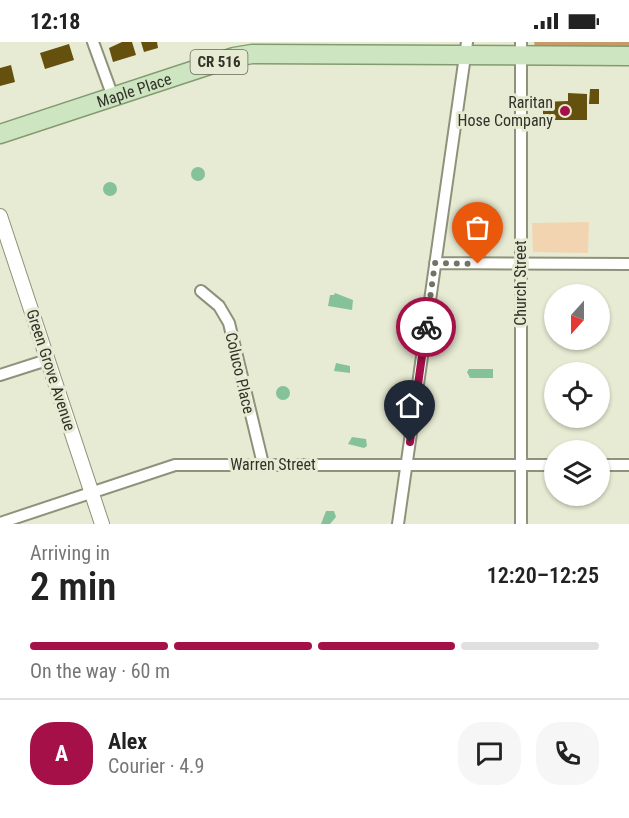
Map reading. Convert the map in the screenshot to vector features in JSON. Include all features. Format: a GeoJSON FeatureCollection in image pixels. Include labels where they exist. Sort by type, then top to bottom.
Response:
{"type":"FeatureCollection","features":[{"type":"Feature","properties":{"kind":"main road","name":"Maple Place"},"geometry":{"type":"LineString","coordinates":[[0,134],[234,57],[252,54],[302,48],[521,48],[629,56]]}},
{"type":"Feature","properties":{"kind":"street"},"geometry":{"type":"LineString","coordinates":[[93,42],[113,97]]}},
{"type":"Feature","properties":{"kind":"street"},"geometry":{"type":"LineString","coordinates":[[398,524],[467,48]]}},
{"type":"Feature","properties":{"kind":"street","name":"Church Street"},"geometry":{"type":"LineString","coordinates":[[521,48],[521,524]]}},
{"type":"Feature","properties":{"kind":"street","name":"Green Grove Avenue"},"geometry":{"type":"LineString","coordinates":[[0,216],[102,524]]}},
{"type":"Feature","properties":{"kind":"street"},"geometry":{"type":"LineString","coordinates":[[435,263],[629,264]]}},
{"type":"Feature","properties":{"kind":"street","name":"Coluco Place"},"geometry":{"type":"LineString","coordinates":[[201,291],[219,306],[229,323],[257,448],[263,464]]}},
{"type":"Feature","properties":{"kind":"street"},"geometry":{"type":"LineString","coordinates":[[0,375],[47,360]]}},
{"type":"Feature","properties":{"kind":"street","name":"Warren Street"},"geometry":{"type":"LineString","coordinates":[[0,523],[175,465],[544,465]]}},
{"type":"Feature","properties":{"kind":"street"},"geometry":{"type":"LineString","coordinates":[[610,465],[629,465]]}},
{"type":"Feature","properties":{"kind":"shaded area"},"geometry":{"type":"Polygon","coordinates":[[[534,42],[629,42],[629,46],[535,47],[534,42]]]}},
{"type":"Feature","properties":{"kind":"shaded area"},"geometry":{"type":"Polygon","coordinates":[[[198,167],[203,169],[205,174],[203,179],[198,181],[193,179],[191,174],[193,169],[198,167]]]}},
{"type":"Feature","properties":{"kind":"shaded area"},"geometry":{"type":"Polygon","coordinates":[[[107,182],[113,182],[117,189],[113,196],[107,196],[103,192],[103,186],[107,182]]]}},
{"type":"Feature","properties":{"kind":"shaded area"},"geometry":{"type":"Polygon","coordinates":[[[589,222],[588,253],[533,252],[532,223],[589,222]]]}},
{"type":"Feature","properties":{"kind":"shaded area"},"geometry":{"type":"Polygon","coordinates":[[[335,293],[353,300],[352,310],[328,306],[330,295],[335,293]]]}},
{"type":"Feature","properties":{"kind":"shaded area"},"geometry":{"type":"Polygon","coordinates":[[[336,363],[350,366],[350,373],[334,371],[336,363]]]}},
{"type":"Feature","properties":{"kind":"shaded area"},"geometry":{"type":"Polygon","coordinates":[[[469,369],[493,369],[493,378],[470,378],[467,372],[469,369]]]}},
{"type":"Feature","properties":{"kind":"shaded area"},"geometry":{"type":"Polygon","coordinates":[[[283,386],[288,388],[290,393],[288,398],[283,400],[278,398],[276,393],[278,388],[283,386]]]}},
{"type":"Feature","properties":{"kind":"shaded area"},"geometry":{"type":"Polygon","coordinates":[[[352,437],[366,439],[367,446],[364,448],[348,444],[352,437]]]}},
{"type":"Feature","properties":{"kind":"shaded area"},"geometry":{"type":"Polygon","coordinates":[[[326,511],[334,511],[336,517],[330,524],[321,524],[326,511]]]}},
{"type":"Feature","properties":{"kind":"building"},"geometry":{"type":"Polygon","coordinates":[[[122,42],[132,42],[136,55],[113,62],[109,48],[122,42]]]}},
{"type":"Feature","properties":{"kind":"building"},"geometry":{"type":"Polygon","coordinates":[[[141,42],[157,42],[158,48],[144,52],[141,42]]]}},
{"type":"Feature","properties":{"kind":"building"},"geometry":{"type":"Polygon","coordinates":[[[69,44],[74,60],[45,69],[40,53],[69,44]]]}},
{"type":"Feature","properties":{"kind":"building"},"geometry":{"type":"Polygon","coordinates":[[[11,65],[15,82],[0,86],[0,68],[11,65]]]}},
{"type":"Feature","properties":{"kind":"building"},"geometry":{"type":"Polygon","coordinates":[[[590,89],[599,89],[599,104],[589,104],[590,89]]]}},
{"type":"Feature","properties":{"kind":"building","name":"Raritan Hose Company"},"geometry":{"type":"Polygon","coordinates":[[[568,93],[587,94],[587,120],[543,120],[543,102],[568,101],[568,93]]]}},
{"type":"Feature","properties":{"kind":"way so far"},"geometry":{"type":"LineString","coordinates":[[426,327],[435,263],[478,264]]}},
{"type":"Feature","properties":{"kind":"place","name":"Raritan Hose Company"},"geometry":{"type":"Point","coordinates":[565,111]}},
{"type":"Feature","properties":{"kind":"route"},"geometry":{"type":"LineString","coordinates":[[410,442],[426,327]]}}]}
